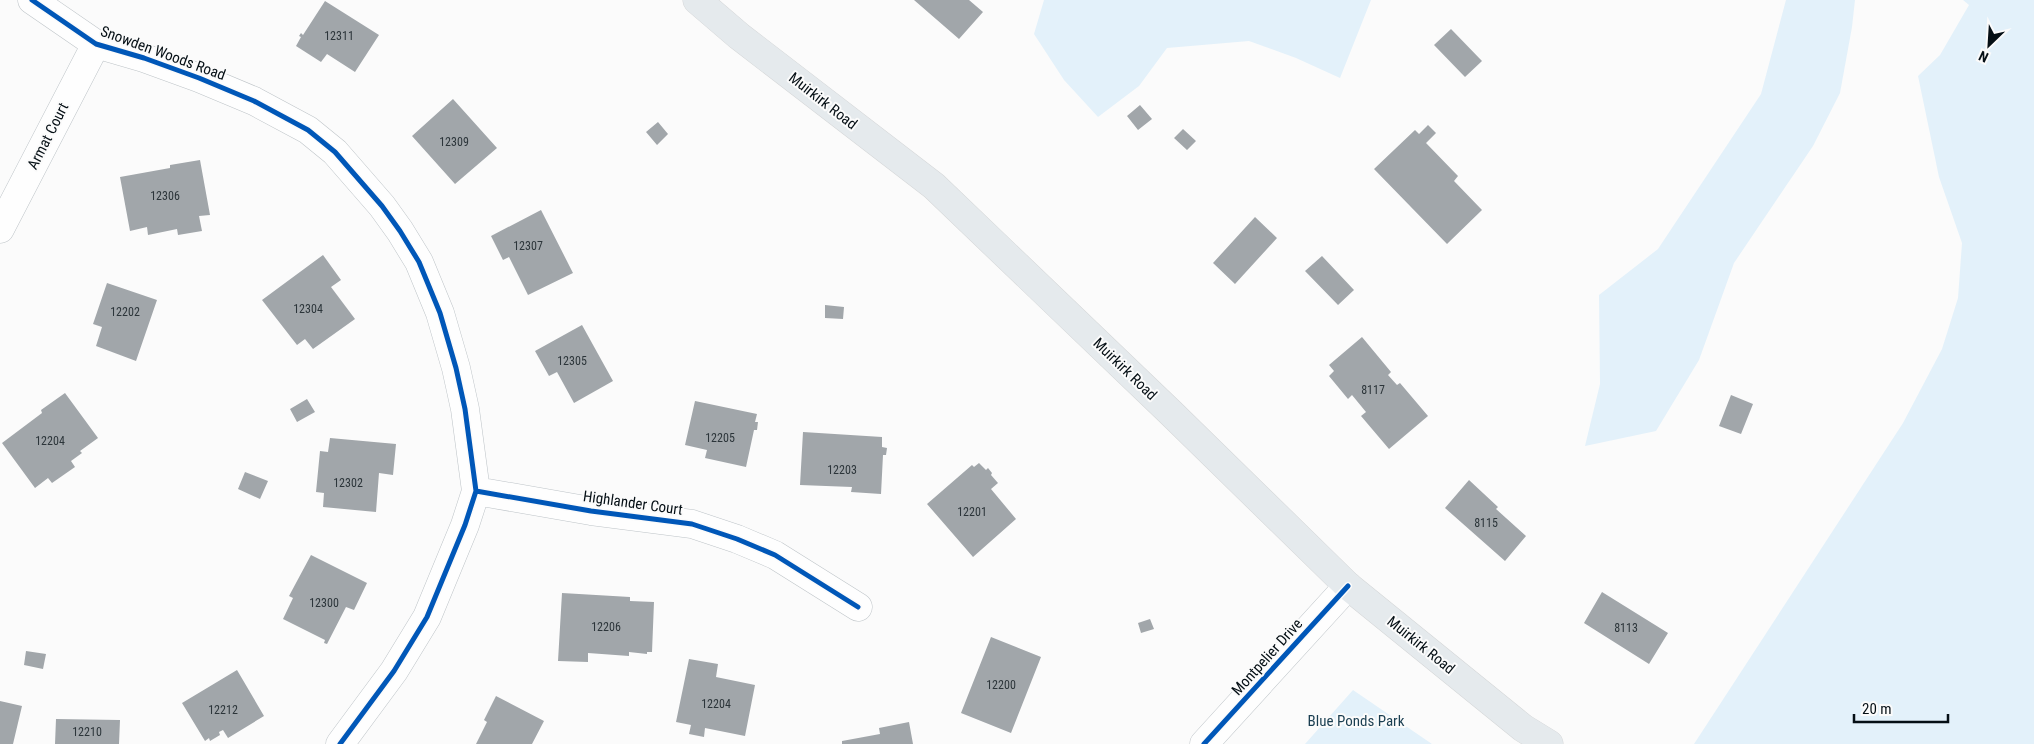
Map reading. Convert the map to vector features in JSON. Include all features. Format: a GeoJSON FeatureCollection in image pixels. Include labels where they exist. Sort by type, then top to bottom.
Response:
{"type":"FeatureCollection","features":[{"type":"Feature","properties":{"kind":"main road","name":"Muirkirk Road"},"geometry":{"type":"LineString","coordinates":[[696,0],[739,36],[934,186],[1348,586],[1523,728],[1549,744]]}},
{"type":"Feature","properties":{"kind":"street","name":"Snowden Woods Road"},"geometry":{"type":"LineString","coordinates":[[32,0],[96,44],[144,58],[199,78],[254,101],[308,130],[335,152],[382,206],[419,262],[440,314],[456,368],[476,492],[465,525],[427,617],[394,671],[340,744]]}},
{"type":"Feature","properties":{"kind":"street","name":"Armat Court"},"geometry":{"type":"LineString","coordinates":[[0,229],[96,44]]}},
{"type":"Feature","properties":{"kind":"street","name":"Highlander Court"},"geometry":{"type":"LineString","coordinates":[[476,492],[692,524],[737,539],[775,555],[858,608]]}},
{"type":"Feature","properties":{"kind":"street","name":"Montpelier Drive"},"geometry":{"type":"LineString","coordinates":[[1204,744],[1348,586]]}},
{"type":"Feature","properties":{"kind":"green space"},"geometry":{"type":"Polygon","coordinates":[[[1044,0],[1371,0],[1340,78],[1296,58],[1249,41],[1167,48],[1139,86],[1098,117],[1064,80],[1034,34],[1044,0]]]}},
{"type":"Feature","properties":{"kind":"green space"},"geometry":{"type":"Polygon","coordinates":[[[1786,0],[1855,0],[1840,93],[1813,146],[1734,263],[1699,360],[1656,431],[1585,446],[1600,384],[1599,295],[1658,249],[1761,94],[1786,0]]]}},
{"type":"Feature","properties":{"kind":"green space"},"geometry":{"type":"Polygon","coordinates":[[[1963,0],[2034,0],[2034,744],[1694,744],[1903,423],[1942,349],[1958,298],[1962,243],[1939,177],[1918,76],[1940,55],[1969,5],[1963,0]]]}},
{"type":"Feature","properties":{"kind":"green space","name":"Blue Ponds Park"},"geometry":{"type":"Polygon","coordinates":[[[1353,690],[1432,744],[1305,744],[1353,690]]]}},
{"type":"Feature","properties":{"kind":"building"},"geometry":{"type":"Polygon","coordinates":[[[914,0],[969,0],[983,12],[959,39],[914,0]]]}},
{"type":"Feature","properties":{"kind":"building"},"geometry":{"type":"Polygon","coordinates":[[[325,1],[379,35],[355,72],[327,54],[321,62],[296,46],[301,37],[299,36],[301,33],[303,35],[325,1]]]}},
{"type":"Feature","properties":{"kind":"building"},"geometry":{"type":"Polygon","coordinates":[[[1451,29],[1482,61],[1465,77],[1434,45],[1451,29]]]}},
{"type":"Feature","properties":{"kind":"building"},"geometry":{"type":"Polygon","coordinates":[[[453,99],[497,148],[455,184],[412,136],[453,99]]]}},
{"type":"Feature","properties":{"kind":"building"},"geometry":{"type":"Polygon","coordinates":[[[1140,105],[1152,119],[1138,130],[1127,116],[1140,105]]]}},
{"type":"Feature","properties":{"kind":"building"},"geometry":{"type":"Polygon","coordinates":[[[658,122],[668,134],[657,145],[646,132],[658,122]]]}},
{"type":"Feature","properties":{"kind":"building"},"geometry":{"type":"Polygon","coordinates":[[[1428,125],[1436,133],[1426,143],[1458,176],[1454,181],[1482,210],[1447,244],[1374,169],[1415,130],[1419,134],[1428,125]]]}},
{"type":"Feature","properties":{"kind":"building"},"geometry":{"type":"Polygon","coordinates":[[[1183,129],[1196,141],[1187,150],[1174,138],[1183,129]]]}},
{"type":"Feature","properties":{"kind":"building"},"geometry":{"type":"Polygon","coordinates":[[[200,160],[210,215],[199,216],[202,231],[178,235],[177,229],[148,235],[147,227],[130,231],[120,177],[170,168],[170,165],[200,160]]]}},
{"type":"Feature","properties":{"kind":"building"},"geometry":{"type":"Polygon","coordinates":[[[541,210],[573,273],[528,295],[509,257],[503,260],[491,236],[541,210]]]}},
{"type":"Feature","properties":{"kind":"building"},"geometry":{"type":"Polygon","coordinates":[[[1255,217],[1277,238],[1235,284],[1213,263],[1255,217]]]}},
{"type":"Feature","properties":{"kind":"building"},"geometry":{"type":"Polygon","coordinates":[[[323,255],[341,280],[331,287],[355,319],[313,349],[305,339],[297,345],[262,300],[323,255]]]}},
{"type":"Feature","properties":{"kind":"building"},"geometry":{"type":"Polygon","coordinates":[[[1322,256],[1354,290],[1338,305],[1305,271],[1322,256]]]}},
{"type":"Feature","properties":{"kind":"building"},"geometry":{"type":"Polygon","coordinates":[[[107,283],[157,300],[136,361],[96,346],[102,327],[93,324],[107,283]]]}},
{"type":"Feature","properties":{"kind":"building"},"geometry":{"type":"Polygon","coordinates":[[[825,305],[844,307],[843,319],[825,318],[825,305]]]}},
{"type":"Feature","properties":{"kind":"building"},"geometry":{"type":"Polygon","coordinates":[[[582,325],[613,381],[574,403],[557,372],[549,376],[535,351],[582,325]]]}},
{"type":"Feature","properties":{"kind":"building"},"geometry":{"type":"Polygon","coordinates":[[[1362,337],[1391,372],[1388,375],[1397,385],[1400,383],[1428,416],[1389,449],[1361,416],[1366,412],[1352,395],[1348,399],[1329,376],[1334,371],[1329,365],[1362,337]]]}},
{"type":"Feature","properties":{"kind":"building"},"geometry":{"type":"Polygon","coordinates":[[[65,393],[98,438],[80,451],[82,453],[71,461],[75,467],[52,483],[48,478],[35,488],[2,443],[42,413],[41,410],[65,393]]]}},
{"type":"Feature","properties":{"kind":"building"},"geometry":{"type":"Polygon","coordinates":[[[1731,395],[1753,404],[1741,434],[1719,426],[1731,395]]]}},
{"type":"Feature","properties":{"kind":"building"},"geometry":{"type":"Polygon","coordinates":[[[307,399],[315,412],[297,422],[290,409],[307,399]]]}},
{"type":"Feature","properties":{"kind":"building"},"geometry":{"type":"Polygon","coordinates":[[[695,401],[757,414],[755,422],[758,422],[757,430],[754,430],[746,467],[705,458],[707,450],[685,445],[695,401]]]}},
{"type":"Feature","properties":{"kind":"building"},"geometry":{"type":"Polygon","coordinates":[[[803,432],[882,437],[882,447],[887,448],[886,455],[883,455],[881,494],[851,492],[852,487],[800,485],[803,432]]]}},
{"type":"Feature","properties":{"kind":"building"},"geometry":{"type":"Polygon","coordinates":[[[330,438],[396,444],[393,475],[379,473],[376,512],[323,507],[324,493],[316,492],[320,451],[328,452],[330,438]]]}},
{"type":"Feature","properties":{"kind":"building"},"geometry":{"type":"Polygon","coordinates":[[[979,463],[986,470],[988,468],[992,473],[991,475],[998,483],[991,489],[1016,519],[973,557],[927,504],[972,465],[974,467],[979,463]]]}},
{"type":"Feature","properties":{"kind":"building"},"geometry":{"type":"Polygon","coordinates":[[[245,472],[268,481],[260,499],[238,489],[245,472]]]}},
{"type":"Feature","properties":{"kind":"building"},"geometry":{"type":"Polygon","coordinates":[[[1469,480],[1498,507],[1496,509],[1526,536],[1505,561],[1445,508],[1469,480]]]}},
{"type":"Feature","properties":{"kind":"building"},"geometry":{"type":"Polygon","coordinates":[[[311,555],[367,583],[354,610],[346,607],[327,644],[324,643],[325,640],[283,619],[293,598],[289,596],[311,555]]]}},
{"type":"Feature","properties":{"kind":"building"},"geometry":{"type":"Polygon","coordinates":[[[1602,592],[1668,633],[1649,664],[1584,623],[1602,592]]]}},
{"type":"Feature","properties":{"kind":"building"},"geometry":{"type":"Polygon","coordinates":[[[562,593],[630,597],[630,601],[654,602],[652,652],[647,652],[647,654],[629,652],[629,656],[588,653],[588,662],[558,661],[562,593]]]}},
{"type":"Feature","properties":{"kind":"building"},"geometry":{"type":"Polygon","coordinates":[[[1150,619],[1154,629],[1141,633],[1138,623],[1150,619]]]}},
{"type":"Feature","properties":{"kind":"building"},"geometry":{"type":"Polygon","coordinates":[[[991,637],[1041,657],[1011,733],[961,713],[991,637]]]}},
{"type":"Feature","properties":{"kind":"building"},"geometry":{"type":"Polygon","coordinates":[[[26,651],[46,654],[43,669],[24,665],[26,651]]]}},
{"type":"Feature","properties":{"kind":"building"},"geometry":{"type":"Polygon","coordinates":[[[689,659],[718,664],[716,677],[755,685],[745,736],[705,728],[704,737],[689,734],[691,725],[676,722],[689,659]]]}},
{"type":"Feature","properties":{"kind":"building"},"geometry":{"type":"Polygon","coordinates":[[[237,670],[264,716],[228,738],[223,730],[219,732],[220,735],[210,741],[209,738],[205,741],[182,703],[237,670]]]}},
{"type":"Feature","properties":{"kind":"building"},"geometry":{"type":"Polygon","coordinates":[[[496,696],[544,721],[532,744],[476,744],[487,722],[484,720],[496,696]]]}},
{"type":"Feature","properties":{"kind":"building"},"geometry":{"type":"Polygon","coordinates":[[[0,701],[22,706],[13,744],[0,744],[0,701]]]}},
{"type":"Feature","properties":{"kind":"building"},"geometry":{"type":"Polygon","coordinates":[[[56,719],[120,720],[119,744],[55,744],[56,719]]]}},
{"type":"Feature","properties":{"kind":"building"},"geometry":{"type":"Polygon","coordinates":[[[909,722],[913,744],[842,744],[842,741],[880,734],[879,728],[909,722]]]}},
{"type":"Feature","properties":{"kind":"cycle path"},"geometry":{"type":"LineString","coordinates":[[32,0],[96,44],[144,58],[199,78],[254,101],[308,130],[335,152],[382,206],[419,262],[440,313],[456,368],[465,409],[476,491],[465,525],[427,617],[394,671],[340,744]]}},
{"type":"Feature","properties":{"kind":"cycle path"},"geometry":{"type":"LineString","coordinates":[[476,491],[591,511],[692,524],[737,539],[775,555],[858,607]]}},
{"type":"Feature","properties":{"kind":"cycle path"},"geometry":{"type":"LineString","coordinates":[[1204,744],[1348,586]]}}]}
